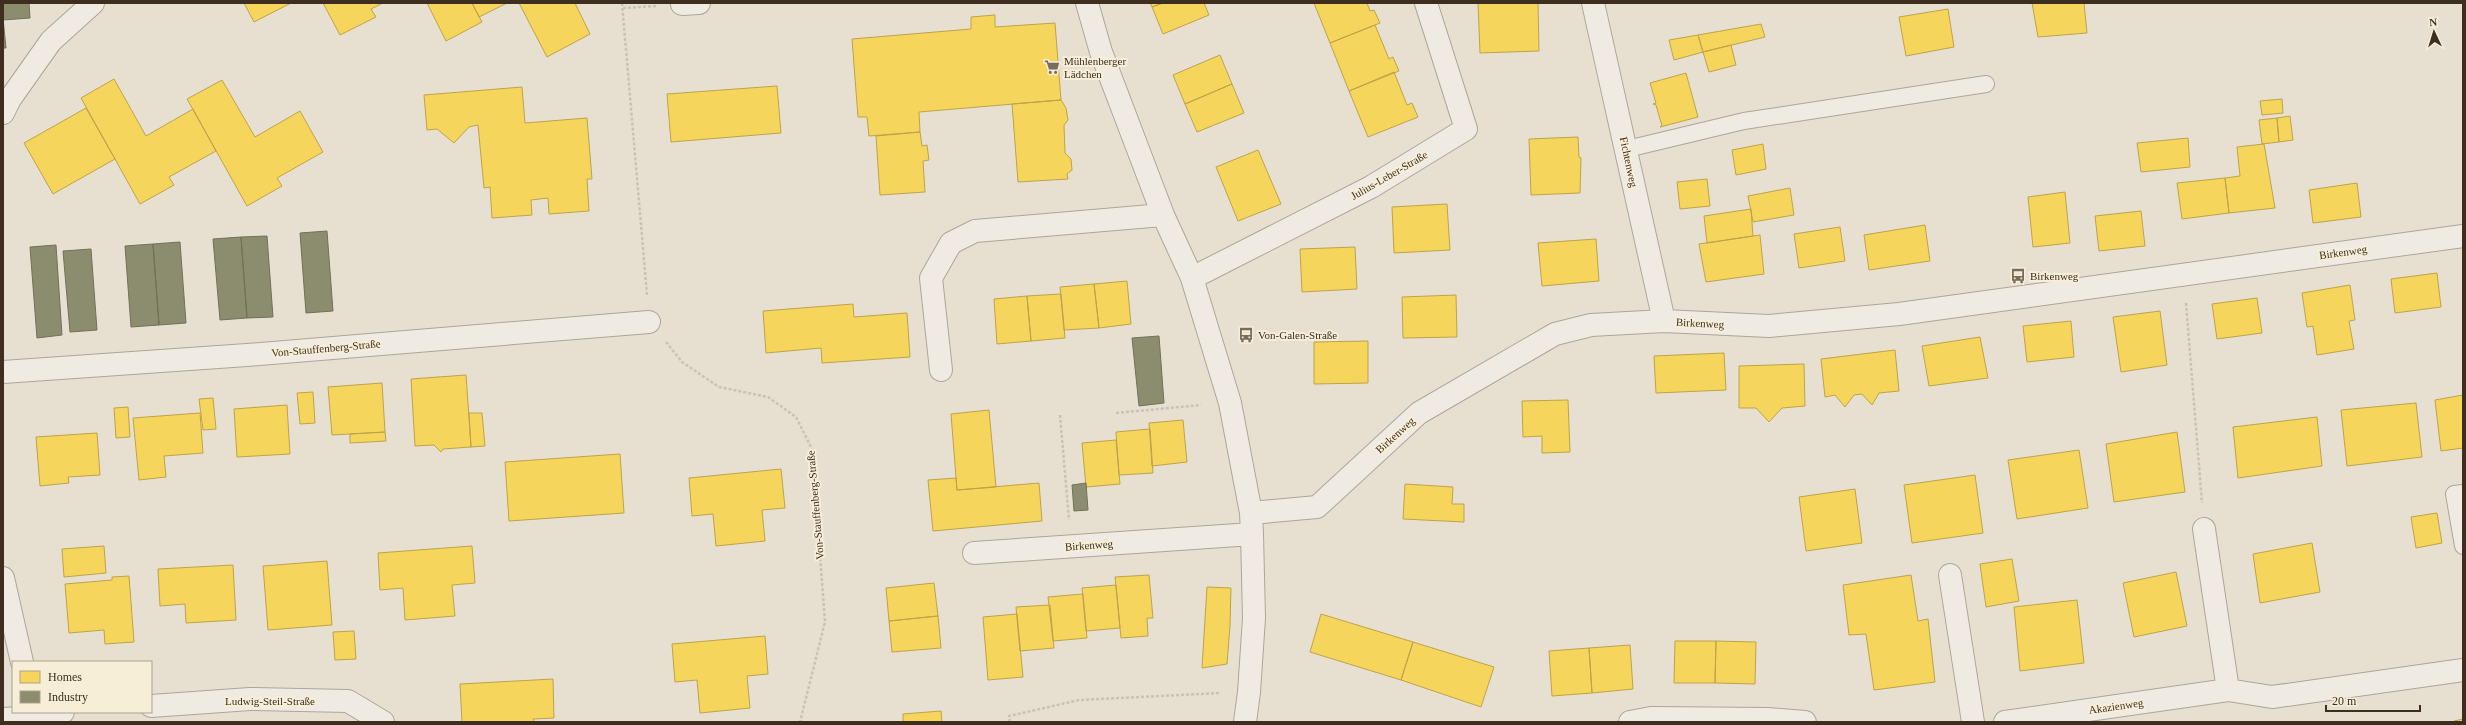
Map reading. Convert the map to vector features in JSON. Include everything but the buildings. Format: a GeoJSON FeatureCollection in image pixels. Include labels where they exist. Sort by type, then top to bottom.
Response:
{"type":"FeatureCollection","features":[{"type":"Feature","properties":{"kind":"street"},"geometry":{"type":"LineString","coordinates":[[3,113],[10,99],[51,41],[93,3]]}},
{"type":"Feature","properties":{"kind":"street"},"geometry":{"type":"LineString","coordinates":[[1087,3],[1101,52],[1163,215],[1192,278],[1230,403],[1251,513],[1252,534],[1254,618],[1249,692],[1245,722]]}},
{"type":"Feature","properties":{"kind":"street","name":"Julius-Leber-Straße"},"geometry":{"type":"LineString","coordinates":[[1192,278],[1371,187],[1466,129],[1426,3]]}},
{"type":"Feature","properties":{"kind":"street","name":"Fichtenweg"},"geometry":{"type":"LineString","coordinates":[[1593,3],[1627,149],[1664,321]]}},
{"type":"Feature","properties":{"kind":"street"},"geometry":{"type":"LineString","coordinates":[[941,370],[931,278],[951,243],[975,231],[1163,215]]}},
{"type":"Feature","properties":{"kind":"street","name":"Birkenweg"},"geometry":{"type":"LineString","coordinates":[[1251,513],[1316,507],[1419,413],[1555,334],[1591,325],[1664,321],[1769,326],[1868,317],[2463,236]]}},
{"type":"Feature","properties":{"kind":"street","name":"Von-Stauffenberg-Straße"},"geometry":{"type":"LineString","coordinates":[[3,372],[255,354],[649,322]]}},
{"type":"Feature","properties":{"kind":"street"},"geometry":{"type":"LineString","coordinates":[[2204,529],[2228,690]]}},
{"type":"Feature","properties":{"kind":"street","name":"Birkenweg"},"geometry":{"type":"LineString","coordinates":[[974,553],[1252,534]]}},
{"type":"Feature","properties":{"kind":"street"},"geometry":{"type":"LineString","coordinates":[[1950,575],[1973,722]]}},
{"type":"Feature","properties":{"kind":"street"},"geometry":{"type":"LineString","coordinates":[[3,578],[22,661]]}},
{"type":"Feature","properties":{"kind":"street","name":"Akazienweg"},"geometry":{"type":"LineString","coordinates":[[2005,722],[2228,690],[2272,697],[2463,670]]}},
{"type":"Feature","properties":{"kind":"street","name":"Ludwig-Steil-Straße"},"geometry":{"type":"LineString","coordinates":[[152,706],[250,699],[348,701],[383,722]]}},
{"type":"Feature","properties":{"kind":"street"},"geometry":{"type":"LineString","coordinates":[[34,716],[56,713]]}},
{"type":"Feature","properties":{"kind":"street"},"geometry":{"type":"LineString","coordinates":[[1630,722],[1651,718],[1768,719],[1805,722]]}},
{"type":"Feature","properties":{"kind":"lane"},"geometry":{"type":"LineString","coordinates":[[1627,149],[1744,121],[1986,84]]}},
{"type":"Feature","properties":{"kind":"lane"},"geometry":{"type":"LineString","coordinates":[[2463,493],[2454,494],[2463,546]]}},
{"type":"Feature","properties":{"kind":"lane"},"geometry":{"type":"LineString","coordinates":[[3,716],[34,716]]}},
{"type":"Feature","properties":{"kind":"path"},"geometry":{"type":"LineString","coordinates":[[622,3],[649,322]]}},
{"type":"Feature","properties":{"kind":"path"},"geometry":{"type":"LineString","coordinates":[[623,8],[691,4]]}},
{"type":"Feature","properties":{"kind":"path"},"geometry":{"type":"LineString","coordinates":[[2183,274],[2204,529]]}},
{"type":"Feature","properties":{"kind":"path","name":"Von-Stauffenberg-Straße"},"geometry":{"type":"LineString","coordinates":[[682,362],[719,387],[768,397],[796,417],[812,449],[825,622],[800,722]]}},
{"type":"Feature","properties":{"kind":"path"},"geometry":{"type":"LineString","coordinates":[[1116,413],[1230,403]]}},
{"type":"Feature","properties":{"kind":"path"},"geometry":{"type":"LineString","coordinates":[[1060,415],[1072,546]]}},
{"type":"Feature","properties":{"kind":"path"},"geometry":{"type":"LineString","coordinates":[[1010,722],[1009,716],[1079,700],[1249,692]]}},
{"type":"Feature","properties":{"kind":"place","name":"Mühlenberger Lädchen"},"geometry":{"type":"Point","coordinates":[1052,67]}},
{"type":"Feature","properties":{"kind":"place","name":"Birkenweg"},"geometry":{"type":"Point","coordinates":[2018,276]}},
{"type":"Feature","properties":{"kind":"place","name":"Von-Galen-Straße"},"geometry":{"type":"Point","coordinates":[1246,335]}}]}
